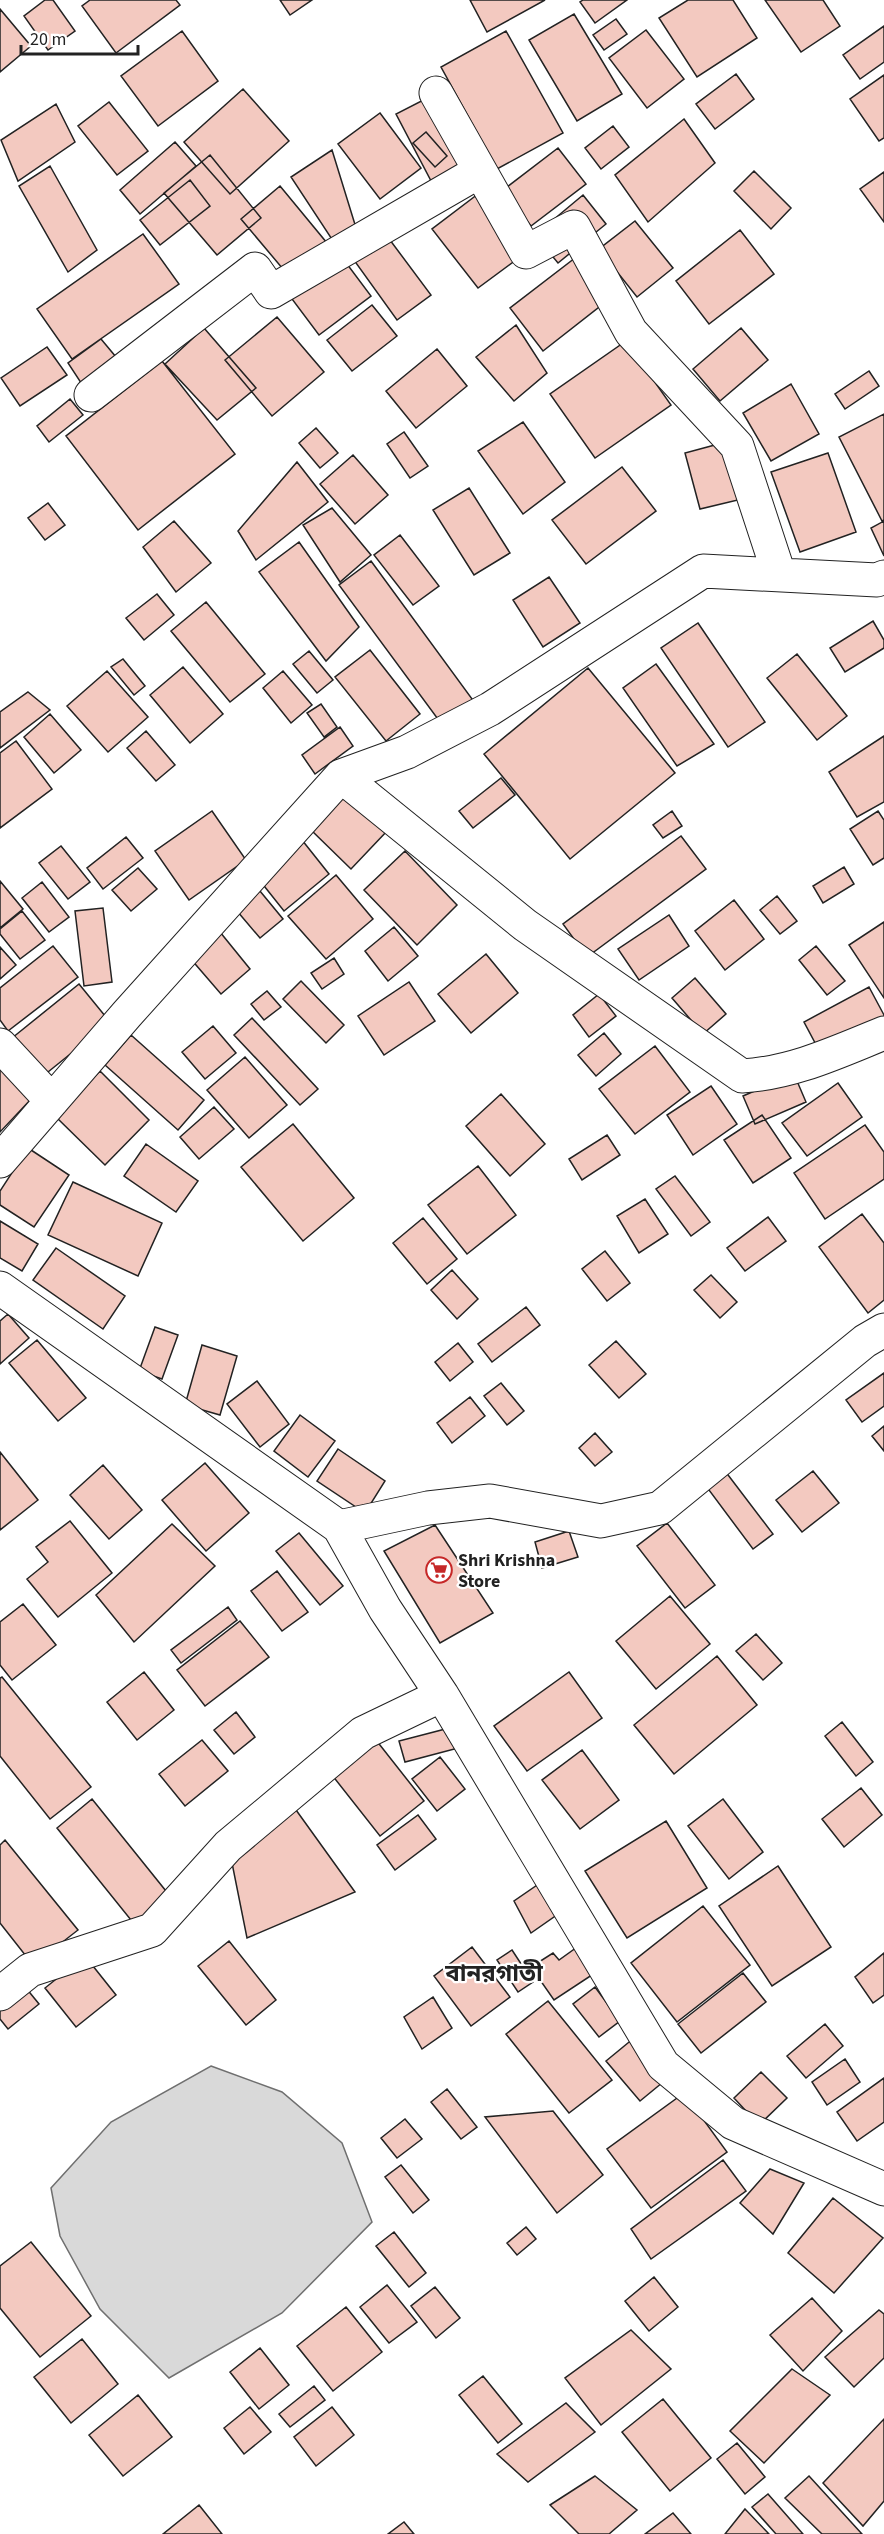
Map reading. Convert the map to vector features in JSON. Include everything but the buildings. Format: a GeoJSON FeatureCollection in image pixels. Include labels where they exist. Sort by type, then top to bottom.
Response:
{"type":"FeatureCollection","features":[{"type":"Feature","properties":{"kind":"street"},"geometry":{"type":"LineString","coordinates":[[436,93],[526,252],[574,227],[631,332],[737,446],[779,574]]}},
{"type":"Feature","properties":{"kind":"street"},"geometry":{"type":"LineString","coordinates":[[91,395],[255,268],[270,292],[480,171]]}},
{"type":"Feature","properties":{"kind":"street"},"geometry":{"type":"LineString","coordinates":[[0,1161],[341,777],[407,752],[490,709],[703,570],[877,579],[884,577]]}},
{"type":"Feature","properties":{"kind":"street"},"geometry":{"type":"LineString","coordinates":[[341,777],[525,925],[742,1076],[769,1074],[805,1065],[884,1034]]}},
{"type":"Feature","properties":{"kind":"street"},"geometry":{"type":"LineString","coordinates":[[0,1045],[52,1101]]}},
{"type":"Feature","properties":{"kind":"street"},"geometry":{"type":"LineString","coordinates":[[0,1288],[339,1527],[385,1609],[442,1695],[663,2065],[733,2123],[884,2189]]}},
{"type":"Feature","properties":{"kind":"street"},"geometry":{"type":"LineString","coordinates":[[339,1527],[428,1508],[490,1501],[601,1521],[660,1508],[865,1341],[884,1330]]}},
{"type":"Feature","properties":{"kind":"street"},"geometry":{"type":"LineString","coordinates":[[0,1994],[30,1970],[152,1930],[228,1846],[363,1733],[442,1695]]}},
{"type":"Feature","properties":{"kind":"shaded area"},"geometry":{"type":"Polygon","coordinates":[[[211,2066],[282,2092],[342,2143],[372,2222],[282,2313],[169,2378],[100,2309],[60,2236],[51,2188],[111,2122],[211,2066]]]}},
{"type":"Feature","properties":{"kind":"place","name":"Shri Krishna Store"},"geometry":{"type":"Point","coordinates":[439,1570]}},
{"type":"Feature","properties":{"kind":"district","name":"বানরগাতী"},"geometry":{"type":"Point","coordinates":[494,1973]}}]}
